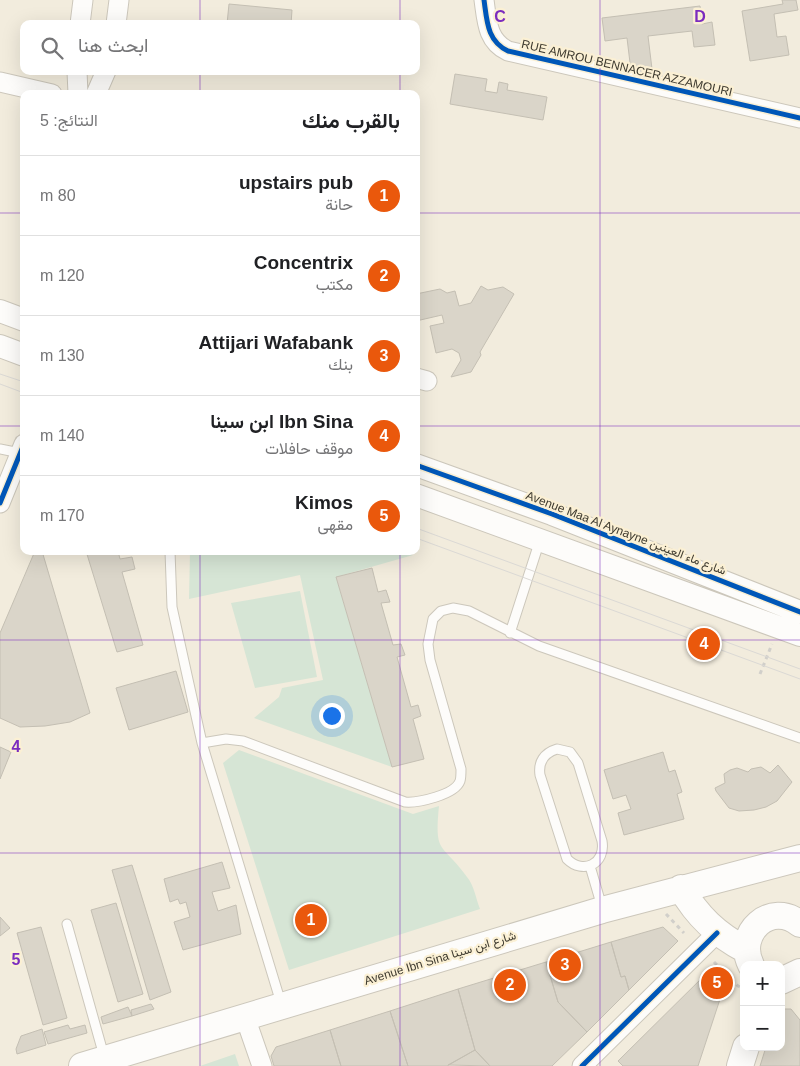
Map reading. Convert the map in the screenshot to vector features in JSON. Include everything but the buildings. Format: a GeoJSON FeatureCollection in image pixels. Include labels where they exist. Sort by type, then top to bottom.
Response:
{"type":"FeatureCollection","features":[{"type":"Feature","properties":{"kind":"main road","name":"Avenue Ibn Sina شارع ابن سينا"},"geometry":{"type":"LineString","coordinates":[[93,1063],[602,910],[800,858]]}},
{"type":"Feature","properties":{"kind":"main road"},"geometry":{"type":"LineString","coordinates":[[680,888],[703,920],[748,958]]}},
{"type":"Feature","properties":{"kind":"main road"},"geometry":{"type":"LineString","coordinates":[[748,958],[750,932],[763,919],[781,916],[799,918]]}},
{"type":"Feature","properties":{"kind":"main road"},"geometry":{"type":"LineString","coordinates":[[740,1066],[745,1051]]}},
{"type":"Feature","properties":{"kind":"street"},"geometry":{"type":"LineString","coordinates":[[80,20],[83,0]]}},
{"type":"Feature","properties":{"kind":"street"},"geometry":{"type":"LineString","coordinates":[[116,20],[119,0]]}},
{"type":"Feature","properties":{"kind":"street","name":"RUE AMROU BENNACER AZZAMOURI"},"geometry":{"type":"LineString","coordinates":[[484,0],[492,38],[498,47],[508,51],[800,118]]}},
{"type":"Feature","properties":{"kind":"street"},"geometry":{"type":"LineString","coordinates":[[78,75],[78,90]]}},
{"type":"Feature","properties":{"kind":"street"},"geometry":{"type":"LineString","coordinates":[[98,90],[104,75]]}},
{"type":"Feature","properties":{"kind":"street"},"geometry":{"type":"LineString","coordinates":[[0,82],[35,90]]}},
{"type":"Feature","properties":{"kind":"street"},"geometry":{"type":"LineString","coordinates":[[0,311],[20,318]]}},
{"type":"Feature","properties":{"kind":"street"},"geometry":{"type":"LineString","coordinates":[[0,346],[20,354]]}},
{"type":"Feature","properties":{"kind":"street"},"geometry":{"type":"LineString","coordinates":[[0,503],[20,453]]}},
{"type":"Feature","properties":{"kind":"street","name":"Avenue Maa Al Aynayne شارع ماء العينين"},"geometry":{"type":"LineString","coordinates":[[420,466],[552,514],[800,612]]}},
{"type":"Feature","properties":{"kind":"street"},"geometry":{"type":"LineString","coordinates":[[420,497],[540,539],[800,635]]}},
{"type":"Feature","properties":{"kind":"street"},"geometry":{"type":"LineString","coordinates":[[582,1066],[717,933]]}},
{"type":"Feature","properties":{"kind":"street"},"geometry":{"type":"LineString","coordinates":[[245,1017],[262,1066]]}},
{"type":"Feature","properties":{"kind":"lane"},"geometry":{"type":"LineString","coordinates":[[0,449],[20,448]]}},
{"type":"Feature","properties":{"kind":"lane"},"geometry":{"type":"LineString","coordinates":[[510,633],[540,539]]}},
{"type":"Feature","properties":{"kind":"lane"},"geometry":{"type":"LineString","coordinates":[[170,555],[172,607],[202,743],[282,1006]]}},
{"type":"Feature","properties":{"kind":"lane"},"geometry":{"type":"LineString","coordinates":[[202,743],[226,739],[243,741],[405,802],[414,802],[450,792],[457,787],[461,780],[461,769],[430,660],[428,644],[431,625],[441,611],[453,608],[469,611],[538,646],[800,738]]}},
{"type":"Feature","properties":{"kind":"lane"},"geometry":{"type":"LineString","coordinates":[[564,750],[570,752],[578,763],[603,848],[600,859],[590,866],[584,867],[572,864],[564,853],[539,768],[541,761],[550,751],[564,750]]}},
{"type":"Feature","properties":{"kind":"lane"},"geometry":{"type":"LineString","coordinates":[[590,866],[602,910]]}},
{"type":"Feature","properties":{"kind":"lane"},"geometry":{"type":"LineString","coordinates":[[67,924],[93,1063]]}},
{"type":"Feature","properties":{"kind":"path"},"geometry":{"type":"LineString","coordinates":[[760,674],[778,627]]}},
{"type":"Feature","properties":{"kind":"green space"},"geometry":{"type":"Polygon","coordinates":[[[190,555],[413,555],[336,577],[392,767],[254,718],[279,697],[282,688],[323,680],[300,575],[189,599],[190,555]]]}},
{"type":"Feature","properties":{"kind":"green space"},"geometry":{"type":"Polygon","coordinates":[[[300,591],[317,677],[255,688],[231,603],[300,591]]]}},
{"type":"Feature","properties":{"kind":"green space"},"geometry":{"type":"Polygon","coordinates":[[[239,750],[413,814],[439,806],[439,841],[469,880],[480,909],[289,970],[223,763],[239,750]]]}},
{"type":"Feature","properties":{"kind":"green space"},"geometry":{"type":"Polygon","coordinates":[[[235,1054],[239,1066],[200,1066],[235,1054]]]}},
{"type":"Feature","properties":{"kind":"tram line"},"geometry":{"type":"LineString","coordinates":[[0,374],[20,381]]}},
{"type":"Feature","properties":{"kind":"tram line"},"geometry":{"type":"LineString","coordinates":[[0,384],[20,392]]}},
{"type":"Feature","properties":{"kind":"tram line"},"geometry":{"type":"LineString","coordinates":[[420,529],[800,669]]}},
{"type":"Feature","properties":{"kind":"tram line"},"geometry":{"type":"LineString","coordinates":[[420,539],[800,679]]}},
{"type":"Feature","properties":{"kind":"cycle path"},"geometry":{"type":"LineString","coordinates":[[484,0],[489,30],[496,42],[508,51],[800,118]]}},
{"type":"Feature","properties":{"kind":"cycle path"},"geometry":{"type":"LineString","coordinates":[[0,503],[20,454]]}},
{"type":"Feature","properties":{"kind":"cycle path"},"geometry":{"type":"LineString","coordinates":[[420,466],[552,514],[800,612]]}},
{"type":"Feature","properties":{"kind":"cycle path"},"geometry":{"type":"LineString","coordinates":[[582,1066],[717,933]]}},
{"type":"Feature","properties":{"kind":"place","name":"Ibn Sina ابن سينا"},"geometry":{"type":"Point","coordinates":[704,644]}},
{"type":"Feature","properties":{"kind":"place","name":"upstairs pub"},"geometry":{"type":"Point","coordinates":[311,920]}},
{"type":"Feature","properties":{"kind":"place","name":"Attijari Wafabank"},"geometry":{"type":"Point","coordinates":[565,965]}},
{"type":"Feature","properties":{"kind":"place","name":"Kimos"},"geometry":{"type":"Point","coordinates":[717,983]}},
{"type":"Feature","properties":{"kind":"place","name":"Concentrix"},"geometry":{"type":"Point","coordinates":[510,985]}}]}
